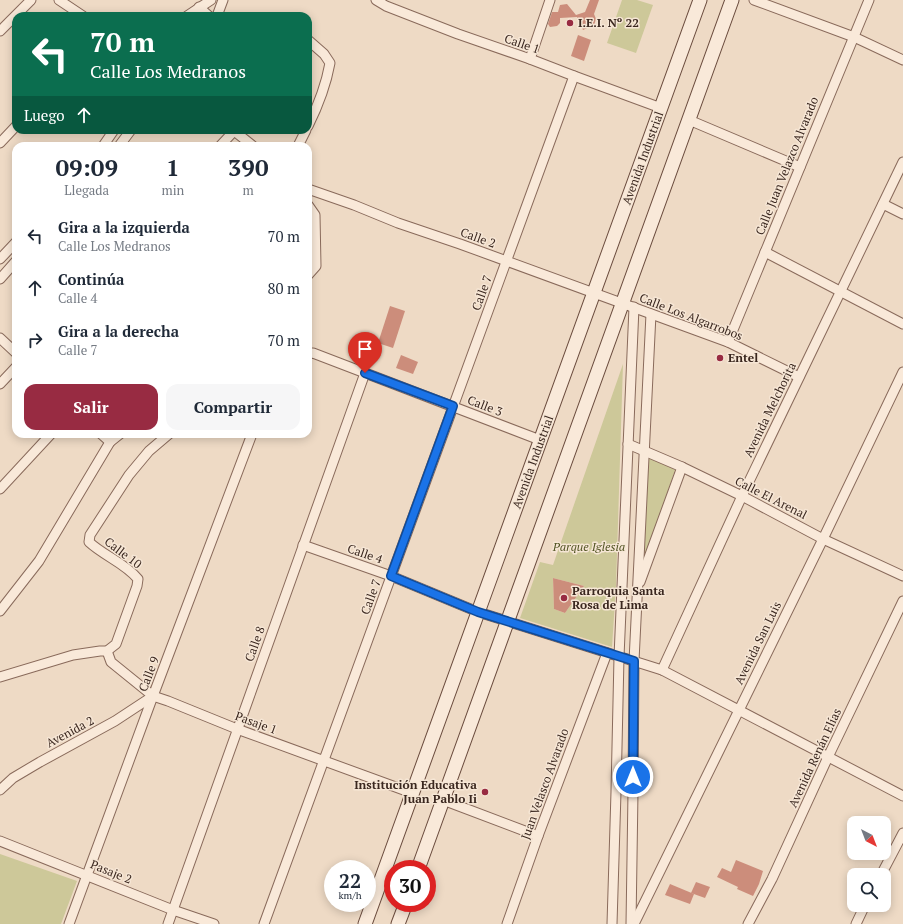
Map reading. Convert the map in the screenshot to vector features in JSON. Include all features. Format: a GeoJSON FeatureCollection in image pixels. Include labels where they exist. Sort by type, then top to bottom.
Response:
{"type":"FeatureCollection","features":[{"type":"Feature","properties":{"kind":"street"},"geometry":{"type":"LineString","coordinates":[[19,12],[31,0]]}},
{"type":"Feature","properties":{"kind":"street"},"geometry":{"type":"LineString","coordinates":[[59,0],[77,12]]}},
{"type":"Feature","properties":{"kind":"street"},"geometry":{"type":"LineString","coordinates":[[192,12],[210,0]]}},
{"type":"Feature","properties":{"kind":"street"},"geometry":{"type":"LineString","coordinates":[[219,12],[223,0]]}},
{"type":"Feature","properties":{"kind":"street","name":"Calle 1"},"geometry":{"type":"LineString","coordinates":[[376,0],[388,3],[458,34],[661,108]]}},
{"type":"Feature","properties":{"kind":"street"},"geometry":{"type":"LineString","coordinates":[[530,59],[550,0]]}},
{"type":"Feature","properties":{"kind":"street","name":"Avenida Industrial"},"geometry":{"type":"LineString","coordinates":[[365,924],[700,0]]}},
{"type":"Feature","properties":{"kind":"street"},"geometry":{"type":"LineString","coordinates":[[421,860],[508,621],[628,305],[689,120],[732,0]]}},
{"type":"Feature","properties":{"kind":"street"},"geometry":{"type":"LineString","coordinates":[[754,0],[854,37],[903,60]]}},
{"type":"Feature","properties":{"kind":"street","name":"Calle Juan Velazco Alvarado"},"geometry":{"type":"LineString","coordinates":[[728,342],[869,0]]}},
{"type":"Feature","properties":{"kind":"street"},"geometry":{"type":"LineString","coordinates":[[199,7],[205,12]]}},
{"type":"Feature","properties":{"kind":"street"},"geometry":{"type":"LineString","coordinates":[[0,31],[12,19]]}},
{"type":"Feature","properties":{"kind":"street"},"geometry":{"type":"LineString","coordinates":[[312,44],[324,54],[330,64],[327,79],[312,117]]}},
{"type":"Feature","properties":{"kind":"street","name":"Calle 7"},"geometry":{"type":"LineString","coordinates":[[264,924],[574,76]]}},
{"type":"Feature","properties":{"kind":"street"},"geometry":{"type":"LineString","coordinates":[[689,120],[800,167]]}},
{"type":"Feature","properties":{"kind":"street"},"geometry":{"type":"LineString","coordinates":[[0,143],[12,130]]}},
{"type":"Feature","properties":{"kind":"street"},"geometry":{"type":"LineString","coordinates":[[224,142],[230,134]]}},
{"type":"Feature","properties":{"kind":"street"},"geometry":{"type":"LineString","coordinates":[[239,134],[248,142]]}},
{"type":"Feature","properties":{"kind":"street","name":"Avenida Melchorita"},"geometry":{"type":"LineString","coordinates":[[662,670],[798,377],[903,162]]}},
{"type":"Feature","properties":{"kind":"street","name":"Calle 2"},"geometry":{"type":"LineString","coordinates":[[312,190],[354,205],[398,223],[594,293]]}},
{"type":"Feature","properties":{"kind":"street"},"geometry":{"type":"LineString","coordinates":[[883,204],[903,214]]}},
{"type":"Feature","properties":{"kind":"street"},"geometry":{"type":"LineString","coordinates":[[312,211],[315,215],[316,266],[312,270]]}},
{"type":"Feature","properties":{"kind":"street"},"geometry":{"type":"LineString","coordinates":[[0,259],[12,246]]}},
{"type":"Feature","properties":{"kind":"street"},"geometry":{"type":"LineString","coordinates":[[765,252],[903,324]]}},
{"type":"Feature","properties":{"kind":"street"},"geometry":{"type":"LineString","coordinates":[[0,278],[12,265]]}},
{"type":"Feature","properties":{"kind":"street","name":"Calle Los Algarrobos"},"geometry":{"type":"LineString","coordinates":[[594,293],[728,342],[798,377]]}},
{"type":"Feature","properties":{"kind":"street"},"geometry":{"type":"LineString","coordinates":[[612,924],[619,657],[628,444],[628,305]]}},
{"type":"Feature","properties":{"kind":"street"},"geometry":{"type":"LineString","coordinates":[[631,924],[634,661],[651,314]]}},
{"type":"Feature","properties":{"kind":"street"},"geometry":{"type":"LineString","coordinates":[[0,338],[12,349]]}},
{"type":"Feature","properties":{"kind":"street","name":"Calle 3"},"geometry":{"type":"LineString","coordinates":[[312,353],[540,440]]}},
{"type":"Feature","properties":{"kind":"street"},"geometry":{"type":"LineString","coordinates":[[0,384],[12,371]]}},
{"type":"Feature","properties":{"kind":"street","name":"Avenida San Luis"},"geometry":{"type":"LineString","coordinates":[[634,924],[823,539],[903,372]]}},
{"type":"Feature","properties":{"kind":"street","name":"Calle 8"},"geometry":{"type":"LineString","coordinates":[[168,924],[365,373]]}},
{"type":"Feature","properties":{"kind":"street"},"geometry":{"type":"LineString","coordinates":[[0,489],[47,438]]}},
{"type":"Feature","properties":{"kind":"street"},"geometry":{"type":"LineString","coordinates":[[106,438],[110,442]]}},
{"type":"Feature","properties":{"kind":"street"},"geometry":{"type":"LineString","coordinates":[[0,611],[39,561],[110,442],[115,438]]}},
{"type":"Feature","properties":{"kind":"street","name":"Calle 10"},"geometry":{"type":"LineString","coordinates":[[107,651],[116,644],[137,586],[138,579],[133,573],[89,542],[90,534],[129,475],[149,451],[164,438]]}},
{"type":"Feature","properties":{"kind":"street","name":"Calle 9"},"geometry":{"type":"LineString","coordinates":[[70,924],[153,696],[250,438]]}},
{"type":"Feature","properties":{"kind":"street","name":"Calle El Arenal"},"geometry":{"type":"LineString","coordinates":[[628,444],[682,467],[742,496],[823,539],[903,576]]}},
{"type":"Feature","properties":{"kind":"street"},"geometry":{"type":"LineString","coordinates":[[637,591],[682,467]]}},
{"type":"Feature","properties":{"kind":"street","name":"Calle 4"},"geometry":{"type":"LineString","coordinates":[[303,545],[391,576],[478,612],[662,670],[903,796]]}},
{"type":"Feature","properties":{"kind":"street"},"geometry":{"type":"LineString","coordinates":[[0,594],[9,599]]}},
{"type":"Feature","properties":{"kind":"street","name":"Avenida Renán Elías"},"geometry":{"type":"LineString","coordinates":[[748,924],[772,879],[828,757],[903,602]]}},
{"type":"Feature","properties":{"kind":"street"},"geometry":{"type":"LineString","coordinates":[[0,677],[73,654],[107,651]]}},
{"type":"Feature","properties":{"kind":"street","name":"Pasaje 1"},"geometry":{"type":"LineString","coordinates":[[107,651],[111,662],[153,696],[412,793]]}},
{"type":"Feature","properties":{"kind":"street","name":"Juan Velasco Alvarado"},"geometry":{"type":"LineString","coordinates":[[507,924],[538,836],[607,653]]}},
{"type":"Feature","properties":{"kind":"street","name":"Avenida 2"},"geometry":{"type":"LineString","coordinates":[[0,790],[13,778],[115,721],[153,696]]}},
{"type":"Feature","properties":{"kind":"street"},"geometry":{"type":"LineString","coordinates":[[616,792],[633,792]]}},
{"type":"Feature","properties":{"kind":"street"},"geometry":{"type":"LineString","coordinates":[[443,800],[538,836]]}},
{"type":"Feature","properties":{"kind":"street"},"geometry":{"type":"LineString","coordinates":[[885,868],[903,833]]}},
{"type":"Feature","properties":{"kind":"street","name":"Pasaje 2"},"geometry":{"type":"LineString","coordinates":[[0,841],[173,910],[214,924]]}},
{"type":"Feature","properties":{"kind":"street"},"geometry":{"type":"LineString","coordinates":[[398,924],[403,912]]}},
{"type":"Feature","properties":{"kind":"street"},"geometry":{"type":"LineString","coordinates":[[856,924],[862,912]]}},
{"type":"Feature","properties":{"kind":"green space"},"geometry":{"type":"Polygon","coordinates":[[[622,0],[637,0],[653,5],[636,53],[607,43],[622,0]]]}},
{"type":"Feature","properties":{"kind":"green space","name":"Parque Iglesia"},"geometry":{"type":"Polygon","coordinates":[[[623,364],[616,586],[612,647],[520,618],[540,562],[553,565],[623,364]],[[553,578],[554,609],[565,613],[584,586],[553,578]]]}},
{"type":"Feature","properties":{"kind":"green space"},"geometry":{"type":"Polygon","coordinates":[[[647,456],[676,467],[641,571],[647,456]]]}},
{"type":"Feature","properties":{"kind":"green space"},"geometry":{"type":"Polygon","coordinates":[[[0,854],[77,881],[61,924],[0,924],[0,854]]]}},
{"type":"Feature","properties":{"kind":"building"},"geometry":{"type":"Polygon","coordinates":[[[590,0],[599,0],[594,14],[596,19],[594,25],[583,30],[577,17],[560,18],[560,23],[557,26],[550,27],[548,24],[552,12],[558,12],[560,5],[567,4],[576,15],[585,12],[590,0]]]}},
{"type":"Feature","properties":{"kind":"building"},"geometry":{"type":"Polygon","coordinates":[[[578,35],[591,40],[584,61],[571,56],[578,35]]]}},
{"type":"Feature","properties":{"kind":"building"},"geometry":{"type":"Polygon","coordinates":[[[390,306],[405,311],[393,348],[378,343],[390,306]]]}},
{"type":"Feature","properties":{"kind":"building"},"geometry":{"type":"Polygon","coordinates":[[[401,355],[418,362],[413,374],[396,368],[401,355]]]}},
{"type":"Feature","properties":{"kind":"building","name":"Parroquia Santa Rosa de Lima"},"geometry":{"type":"Polygon","coordinates":[[[553,578],[584,586],[565,613],[554,609],[553,578]]]}},
{"type":"Feature","properties":{"kind":"building"},"geometry":{"type":"Polygon","coordinates":[[[736,860],[763,871],[753,896],[737,889],[738,887],[717,877],[722,868],[731,872],[736,860]]]}},
{"type":"Feature","properties":{"kind":"building"},"geometry":{"type":"Polygon","coordinates":[[[696,882],[710,887],[705,898],[691,893],[696,882]]]}},
{"type":"Feature","properties":{"kind":"building"},"geometry":{"type":"Polygon","coordinates":[[[670,884],[694,894],[690,904],[665,895],[670,884]]]}},
{"type":"Feature","properties":{"kind":"place","name":"I.E.I. Nº 22"},"geometry":{"type":"Point","coordinates":[570,23]}},
{"type":"Feature","properties":{"kind":"place","name":"Entel"},"geometry":{"type":"Point","coordinates":[720,358]}},
{"type":"Feature","properties":{"kind":"place","name":"Parroquia Santa Rosa de Lima"},"geometry":{"type":"Point","coordinates":[564,598]}},
{"type":"Feature","properties":{"kind":"place","name":"Institución Educativa Juan Pablo Ii"},"geometry":{"type":"Point","coordinates":[485,792]}},
{"type":"Feature","properties":{"kind":"route"},"geometry":{"type":"LineString","coordinates":[[365,373],[453,406],[391,576],[478,612],[634,661],[633,777]]}}]}
